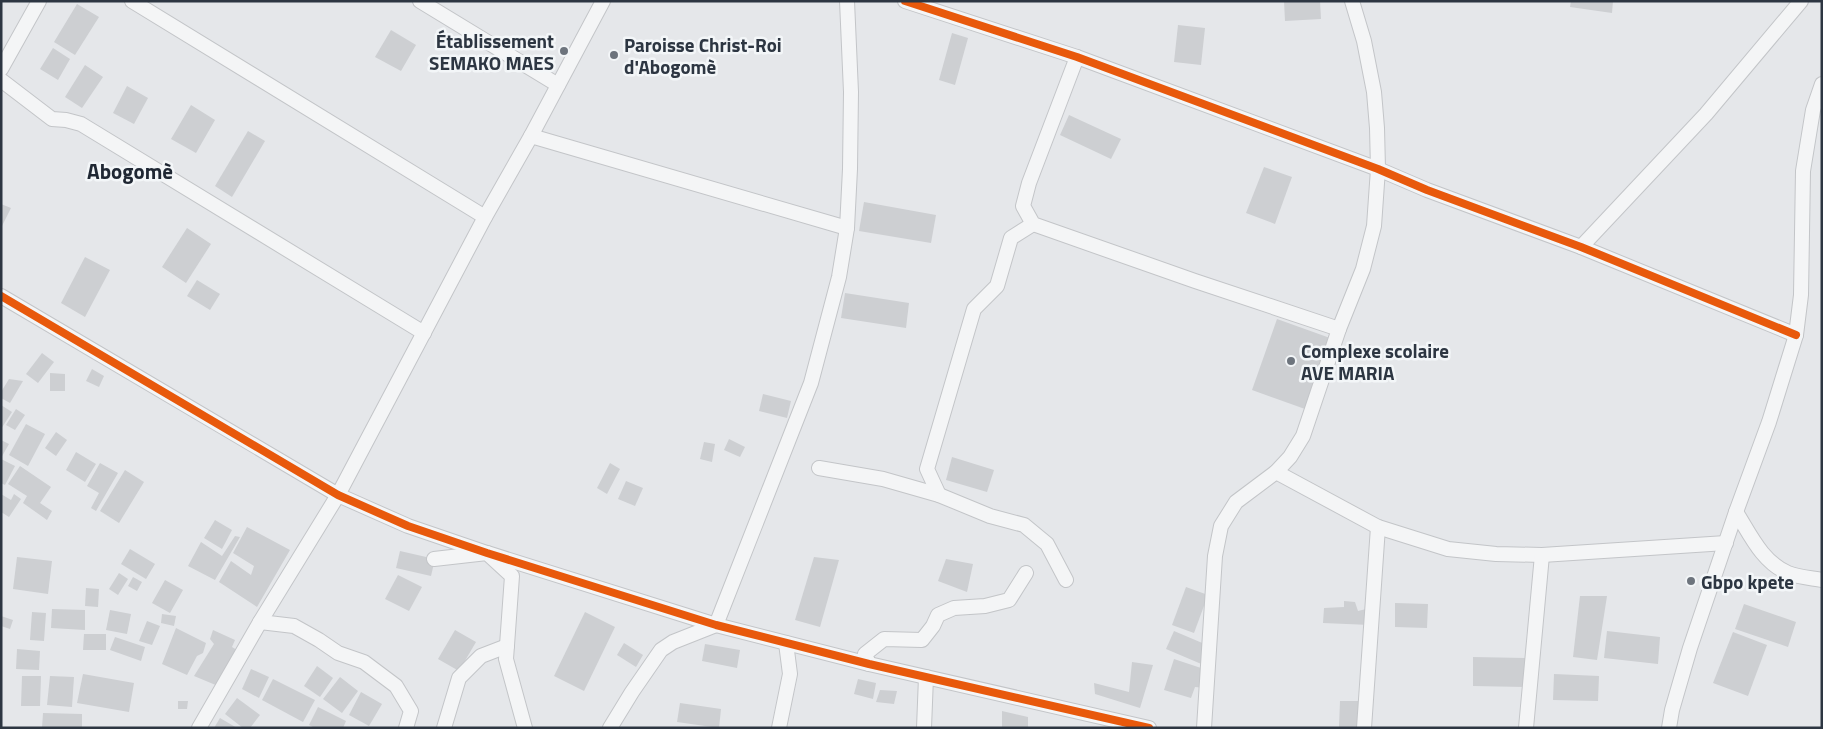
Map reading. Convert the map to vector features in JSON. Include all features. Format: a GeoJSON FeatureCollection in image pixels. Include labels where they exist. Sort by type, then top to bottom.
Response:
{"type":"FeatureCollection","features":[{"type":"Feature","properties":{"kind":"street"},"geometry":{"type":"LineString","coordinates":[[1,68],[39,1]]}},
{"type":"Feature","properties":{"kind":"street"},"geometry":{"type":"LineString","coordinates":[[132,1],[485,217]]}},
{"type":"Feature","properties":{"kind":"street"},"geometry":{"type":"LineString","coordinates":[[420,1],[558,85]]}},
{"type":"Feature","properties":{"kind":"street"},"geometry":{"type":"LineString","coordinates":[[199,728],[260,622],[338,495],[485,217],[531,136],[603,1]]}},
{"type":"Feature","properties":{"kind":"street"},"geometry":{"type":"LineString","coordinates":[[610,728],[661,650],[673,642],[716,625],[811,382],[839,277],[847,228],[851,92],[847,1]]}},
{"type":"Feature","properties":{"kind":"street"},"geometry":{"type":"LineString","coordinates":[[905,1],[1077,57],[1378,169],[1426,190],[1580,246],[1796,335]]}},
{"type":"Feature","properties":{"kind":"street"},"geometry":{"type":"LineString","coordinates":[[1204,728],[1215,556],[1221,526],[1236,502],[1276,472],[1290,457],[1302,436],[1339,329],[1363,269],[1374,226],[1378,169],[1378,128],[1374,92],[1364,41],[1352,1]]}},
{"type":"Feature","properties":{"kind":"street"},"geometry":{"type":"LineString","coordinates":[[1580,246],[1706,114],[1802,1]]}},
{"type":"Feature","properties":{"kind":"street"},"geometry":{"type":"LineString","coordinates":[[1077,57],[1028,183],[1023,206],[1032,224],[1195,282],[1339,329]]}},
{"type":"Feature","properties":{"kind":"street"},"geometry":{"type":"LineString","coordinates":[[1,80],[52,119],[81,124],[424,333]]}},
{"type":"Feature","properties":{"kind":"street"},"geometry":{"type":"LineString","coordinates":[[1670,728],[1672,710],[1690,648],[1769,422],[1796,335],[1801,295],[1803,172],[1809,128],[1822,84]]}},
{"type":"Feature","properties":{"kind":"street"},"geometry":{"type":"LineString","coordinates":[[531,136],[847,228]]}},
{"type":"Feature","properties":{"kind":"street"},"geometry":{"type":"LineString","coordinates":[[939,495],[927,469],[974,309],[996,286],[1011,238],[1032,224]]}},
{"type":"Feature","properties":{"kind":"street"},"geometry":{"type":"LineString","coordinates":[[1,296],[338,495],[408,526],[487,553],[716,625],[869,664],[1074,709],[1149,728]]}},
{"type":"Feature","properties":{"kind":"street"},"geometry":{"type":"LineString","coordinates":[[819,468],[884,479],[939,495],[990,516],[1024,525],[1047,544],[1066,580]]}},
{"type":"Feature","properties":{"kind":"street"},"geometry":{"type":"LineString","coordinates":[[1276,472],[1378,527],[1448,548],[1496,554],[1542,555],[1726,544]]}},
{"type":"Feature","properties":{"kind":"street"},"geometry":{"type":"LineString","coordinates":[[1736,512],[1763,555],[1774,566],[1789,573],[1822,580]]}},
{"type":"Feature","properties":{"kind":"street"},"geometry":{"type":"LineString","coordinates":[[1364,728],[1378,527]]}},
{"type":"Feature","properties":{"kind":"street"},"geometry":{"type":"LineString","coordinates":[[434,559],[487,553],[512,576],[506,660],[525,728]]}},
{"type":"Feature","properties":{"kind":"street"},"geometry":{"type":"LineString","coordinates":[[1526,728],[1542,555]]}},
{"type":"Feature","properties":{"kind":"street"},"geometry":{"type":"LineString","coordinates":[[869,664],[865,654],[884,639],[922,640],[933,626],[938,615],[954,608],[985,606],[1009,600],[1026,573]]}},
{"type":"Feature","properties":{"kind":"street"},"geometry":{"type":"LineString","coordinates":[[260,622],[294,626],[338,653],[364,662],[396,686],[411,711],[406,728]]}},
{"type":"Feature","properties":{"kind":"street"},"geometry":{"type":"LineString","coordinates":[[779,728],[790,674],[786,643]]}},
{"type":"Feature","properties":{"kind":"street"},"geometry":{"type":"LineString","coordinates":[[444,728],[459,678],[481,656],[507,646]]}},
{"type":"Feature","properties":{"kind":"street"},"geometry":{"type":"LineString","coordinates":[[924,728],[926,677]]}},
{"type":"Feature","properties":{"kind":"building"},"geometry":{"type":"Polygon","coordinates":[[[1284,1],[1320,1],[1321,19],[1285,21],[1284,1]]]}},
{"type":"Feature","properties":{"kind":"building"},"geometry":{"type":"Polygon","coordinates":[[[1571,1],[1613,1],[1612,13],[1570,7],[1571,1]]]}},
{"type":"Feature","properties":{"kind":"building"},"geometry":{"type":"Polygon","coordinates":[[[77,4],[99,17],[75,55],[54,42],[77,4]]]}},
{"type":"Feature","properties":{"kind":"building"},"geometry":{"type":"Polygon","coordinates":[[[1178,25],[1205,28],[1201,65],[1174,62],[1178,25]]]}},
{"type":"Feature","properties":{"kind":"building"},"geometry":{"type":"Polygon","coordinates":[[[391,30],[416,45],[401,71],[375,57],[391,30]]]}},
{"type":"Feature","properties":{"kind":"building"},"geometry":{"type":"Polygon","coordinates":[[[952,33],[968,38],[955,85],[939,80],[952,33]]]}},
{"type":"Feature","properties":{"kind":"building"},"geometry":{"type":"Polygon","coordinates":[[[53,48],[70,59],[58,80],[40,69],[53,48]]]}},
{"type":"Feature","properties":{"kind":"building"},"geometry":{"type":"Polygon","coordinates":[[[85,65],[103,77],[82,108],[65,97],[85,65]]]}},
{"type":"Feature","properties":{"kind":"building"},"geometry":{"type":"Polygon","coordinates":[[[127,86],[148,98],[134,124],[113,113],[127,86]]]}},
{"type":"Feature","properties":{"kind":"building"},"geometry":{"type":"Polygon","coordinates":[[[191,105],[215,120],[196,153],[171,139],[191,105]]]}},
{"type":"Feature","properties":{"kind":"building"},"geometry":{"type":"Polygon","coordinates":[[[1069,115],[1121,139],[1111,159],[1060,135],[1069,115]]]}},
{"type":"Feature","properties":{"kind":"building"},"geometry":{"type":"Polygon","coordinates":[[[248,131],[265,141],[232,197],[215,186],[248,131]]]}},
{"type":"Feature","properties":{"kind":"building"},"geometry":{"type":"Polygon","coordinates":[[[1264,167],[1292,177],[1275,224],[1246,213],[1264,167]]]}},
{"type":"Feature","properties":{"kind":"building"},"geometry":{"type":"Polygon","coordinates":[[[864,202],[936,215],[931,243],[859,231],[864,202]]]}},
{"type":"Feature","properties":{"kind":"building"},"geometry":{"type":"Polygon","coordinates":[[[1,204],[11,208],[1,228],[1,204]]]}},
{"type":"Feature","properties":{"kind":"building"},"geometry":{"type":"Polygon","coordinates":[[[187,228],[211,244],[186,283],[162,267],[187,228]]]}},
{"type":"Feature","properties":{"kind":"building"},"geometry":{"type":"Polygon","coordinates":[[[85,257],[110,270],[85,317],[61,303],[85,257]]]}},
{"type":"Feature","properties":{"kind":"building"},"geometry":{"type":"Polygon","coordinates":[[[197,280],[220,294],[210,310],[187,296],[197,280]]]}},
{"type":"Feature","properties":{"kind":"building"},"geometry":{"type":"Polygon","coordinates":[[[845,293],[909,303],[906,328],[841,318],[845,293]]]}},
{"type":"Feature","properties":{"kind":"building"},"geometry":{"type":"Polygon","coordinates":[[[1277,319],[1330,338],[1305,409],[1252,390],[1277,319]]]}},
{"type":"Feature","properties":{"kind":"building"},"geometry":{"type":"Polygon","coordinates":[[[42,353],[54,362],[38,383],[26,374],[42,353]]]}},
{"type":"Feature","properties":{"kind":"building"},"geometry":{"type":"Polygon","coordinates":[[[92,369],[104,376],[99,387],[86,381],[92,369]]]}},
{"type":"Feature","properties":{"kind":"building"},"geometry":{"type":"Polygon","coordinates":[[[50,373],[65,374],[65,391],[50,391],[50,373]]]}},
{"type":"Feature","properties":{"kind":"building"},"geometry":{"type":"Polygon","coordinates":[[[9,379],[23,381],[10,403],[1,398],[1,392],[9,379]]]}},
{"type":"Feature","properties":{"kind":"building"},"geometry":{"type":"Polygon","coordinates":[[[763,394],[791,401],[787,418],[759,411],[763,394]]]}},
{"type":"Feature","properties":{"kind":"building"},"geometry":{"type":"Polygon","coordinates":[[[1,405],[12,412],[1,429],[1,405]]]}},
{"type":"Feature","properties":{"kind":"building"},"geometry":{"type":"Polygon","coordinates":[[[16,409],[25,415],[15,430],[6,425],[16,409]]]}},
{"type":"Feature","properties":{"kind":"building"},"geometry":{"type":"Polygon","coordinates":[[[26,424],[45,434],[28,466],[9,455],[26,424]]]}},
{"type":"Feature","properties":{"kind":"building"},"geometry":{"type":"Polygon","coordinates":[[[56,432],[67,440],[56,456],[45,448],[56,432]]]}},
{"type":"Feature","properties":{"kind":"building"},"geometry":{"type":"Polygon","coordinates":[[[729,439],[745,447],[740,457],[724,450],[729,439]]]}},
{"type":"Feature","properties":{"kind":"building"},"geometry":{"type":"Polygon","coordinates":[[[1,440],[9,444],[1,458],[1,440]]]}},
{"type":"Feature","properties":{"kind":"building"},"geometry":{"type":"Polygon","coordinates":[[[704,442],[715,444],[712,462],[700,459],[704,442]]]}},
{"type":"Feature","properties":{"kind":"building"},"geometry":{"type":"Polygon","coordinates":[[[76,452],[96,464],[85,482],[66,470],[76,452]]]}},
{"type":"Feature","properties":{"kind":"building"},"geometry":{"type":"Polygon","coordinates":[[[952,457],[994,470],[987,492],[946,480],[952,457]]]}},
{"type":"Feature","properties":{"kind":"building"},"geometry":{"type":"Polygon","coordinates":[[[1,459],[15,466],[5,485],[1,483],[1,459]]]}},
{"type":"Feature","properties":{"kind":"building"},"geometry":{"type":"Polygon","coordinates":[[[100,463],[118,473],[96,511],[91,508],[99,493],[87,486],[100,463]]]}},
{"type":"Feature","properties":{"kind":"building"},"geometry":{"type":"Polygon","coordinates":[[[610,463],[620,469],[607,494],[597,488],[610,463]]]}},
{"type":"Feature","properties":{"kind":"building"},"geometry":{"type":"Polygon","coordinates":[[[20,466],[51,487],[40,503],[52,511],[47,520],[23,503],[27,496],[8,484],[20,466]]]}},
{"type":"Feature","properties":{"kind":"building"},"geometry":{"type":"Polygon","coordinates":[[[125,470],[144,482],[119,523],[100,511],[125,470]]]}},
{"type":"Feature","properties":{"kind":"building"},"geometry":{"type":"Polygon","coordinates":[[[626,481],[643,488],[635,506],[618,499],[626,481]]]}},
{"type":"Feature","properties":{"kind":"building"},"geometry":{"type":"Polygon","coordinates":[[[1,494],[11,500],[14,494],[21,499],[9,517],[1,512],[1,494]]]}},
{"type":"Feature","properties":{"kind":"building"},"geometry":{"type":"Polygon","coordinates":[[[215,520],[232,530],[222,549],[204,538],[215,520]]]}},
{"type":"Feature","properties":{"kind":"building"},"geometry":{"type":"Polygon","coordinates":[[[247,527],[290,550],[257,607],[219,582],[231,561],[251,575],[254,566],[233,553],[247,527]]]}},
{"type":"Feature","properties":{"kind":"building"},"geometry":{"type":"Polygon","coordinates":[[[235,536],[240,537],[215,580],[188,566],[201,542],[222,556],[235,536]]]}},
{"type":"Feature","properties":{"kind":"building"},"geometry":{"type":"Polygon","coordinates":[[[130,549],[155,564],[146,579],[121,564],[130,549]]]}},
{"type":"Feature","properties":{"kind":"building"},"geometry":{"type":"Polygon","coordinates":[[[400,551],[435,559],[431,576],[396,568],[400,551]]]}},
{"type":"Feature","properties":{"kind":"building"},"geometry":{"type":"Polygon","coordinates":[[[17,557],[52,561],[48,594],[13,589],[17,557]]]}},
{"type":"Feature","properties":{"kind":"building"},"geometry":{"type":"Polygon","coordinates":[[[814,557],[839,560],[820,627],[795,620],[814,557]]]}},
{"type":"Feature","properties":{"kind":"building"},"geometry":{"type":"Polygon","coordinates":[[[946,559],[973,564],[967,592],[938,581],[946,559]]]}},
{"type":"Feature","properties":{"kind":"building"},"geometry":{"type":"Polygon","coordinates":[[[119,573],[128,579],[118,595],[109,589],[119,573]]]}},
{"type":"Feature","properties":{"kind":"building"},"geometry":{"type":"Polygon","coordinates":[[[398,575],[422,587],[409,611],[385,599],[398,575]]]}},
{"type":"Feature","properties":{"kind":"building"},"geometry":{"type":"Polygon","coordinates":[[[133,577],[142,582],[137,591],[128,586],[133,577]]]}},
{"type":"Feature","properties":{"kind":"building"},"geometry":{"type":"Polygon","coordinates":[[[165,580],[183,590],[170,613],[152,603],[165,580]]]}},
{"type":"Feature","properties":{"kind":"building"},"geometry":{"type":"Polygon","coordinates":[[[1186,587],[1208,595],[1194,633],[1172,625],[1186,587]]]}},
{"type":"Feature","properties":{"kind":"building"},"geometry":{"type":"Polygon","coordinates":[[[86,588],[99,589],[98,607],[85,606],[86,588]]]}},
{"type":"Feature","properties":{"kind":"building"},"geometry":{"type":"Polygon","coordinates":[[[1580,596],[1607,596],[1597,660],[1573,657],[1580,596]]]}},
{"type":"Feature","properties":{"kind":"building"},"geometry":{"type":"Polygon","coordinates":[[[1344,601],[1355,602],[1358,611],[1370,608],[1370,625],[1323,623],[1324,608],[1344,607],[1344,601]]]}},
{"type":"Feature","properties":{"kind":"building"},"geometry":{"type":"Polygon","coordinates":[[[1395,603],[1428,604],[1427,628],[1395,627],[1395,603]]]}},
{"type":"Feature","properties":{"kind":"building"},"geometry":{"type":"Polygon","coordinates":[[[1744,604],[1796,622],[1788,647],[1735,629],[1744,604]]]}},
{"type":"Feature","properties":{"kind":"building"},"geometry":{"type":"Polygon","coordinates":[[[52,609],[85,610],[85,630],[51,628],[52,609]]]}},
{"type":"Feature","properties":{"kind":"building"},"geometry":{"type":"Polygon","coordinates":[[[110,610],[131,614],[127,634],[106,630],[110,610]]]}},
{"type":"Feature","properties":{"kind":"building"},"geometry":{"type":"Polygon","coordinates":[[[32,612],[46,613],[44,641],[30,640],[32,612]]]}},
{"type":"Feature","properties":{"kind":"building"},"geometry":{"type":"Polygon","coordinates":[[[585,612],[615,627],[584,691],[554,676],[585,612]]]}},
{"type":"Feature","properties":{"kind":"building"},"geometry":{"type":"Polygon","coordinates":[[[162,614],[176,616],[174,626],[161,623],[162,614]]]}},
{"type":"Feature","properties":{"kind":"building"},"geometry":{"type":"Polygon","coordinates":[[[1,616],[13,620],[10,629],[1,626],[1,616]]]}},
{"type":"Feature","properties":{"kind":"building"},"geometry":{"type":"Polygon","coordinates":[[[147,621],[160,626],[152,645],[139,641],[147,621]]]}},
{"type":"Feature","properties":{"kind":"building"},"geometry":{"type":"Polygon","coordinates":[[[176,628],[206,643],[203,653],[197,656],[187,675],[162,664],[176,628]]]}},
{"type":"Feature","properties":{"kind":"building"},"geometry":{"type":"Polygon","coordinates":[[[213,630],[235,640],[232,647],[237,650],[218,686],[194,676],[214,644],[210,639],[213,630]]]}},
{"type":"Feature","properties":{"kind":"building"},"geometry":{"type":"Polygon","coordinates":[[[455,630],[476,642],[459,671],[438,659],[455,630]]]}},
{"type":"Feature","properties":{"kind":"building"},"geometry":{"type":"Polygon","coordinates":[[[1174,631],[1207,645],[1206,666],[1166,649],[1174,631]]]}},
{"type":"Feature","properties":{"kind":"building"},"geometry":{"type":"Polygon","coordinates":[[[1607,631],[1660,637],[1658,664],[1604,658],[1607,631]]]}},
{"type":"Feature","properties":{"kind":"building"},"geometry":{"type":"Polygon","coordinates":[[[1733,632],[1767,645],[1748,696],[1713,683],[1733,632]]]}},
{"type":"Feature","properties":{"kind":"building"},"geometry":{"type":"Polygon","coordinates":[[[84,634],[106,634],[106,650],[83,650],[84,634]]]}},
{"type":"Feature","properties":{"kind":"building"},"geometry":{"type":"Polygon","coordinates":[[[115,637],[145,647],[141,661],[110,650],[115,637]]]}},
{"type":"Feature","properties":{"kind":"building"},"geometry":{"type":"Polygon","coordinates":[[[624,643],[643,655],[636,667],[617,655],[624,643]]]}},
{"type":"Feature","properties":{"kind":"building"},"geometry":{"type":"Polygon","coordinates":[[[705,644],[740,650],[737,668],[702,661],[705,644]]]}},
{"type":"Feature","properties":{"kind":"building"},"geometry":{"type":"Polygon","coordinates":[[[17,649],[40,651],[39,670],[16,669],[17,649]]]}},
{"type":"Feature","properties":{"kind":"building"},"geometry":{"type":"Polygon","coordinates":[[[1473,657],[1525,658],[1525,687],[1473,686],[1473,657]]]}},
{"type":"Feature","properties":{"kind":"building"},"geometry":{"type":"Polygon","coordinates":[[[1174,659],[1207,670],[1206,688],[1195,687],[1191,698],[1164,690],[1174,659]]]}},
{"type":"Feature","properties":{"kind":"building"},"geometry":{"type":"Polygon","coordinates":[[[1132,662],[1153,665],[1140,708],[1095,694],[1094,683],[1129,692],[1132,662]]]}},
{"type":"Feature","properties":{"kind":"building"},"geometry":{"type":"Polygon","coordinates":[[[317,666],[333,678],[320,697],[304,686],[317,666]]]}},
{"type":"Feature","properties":{"kind":"building"},"geometry":{"type":"Polygon","coordinates":[[[251,669],[269,677],[259,698],[242,689],[251,669]]]}},
{"type":"Feature","properties":{"kind":"building"},"geometry":{"type":"Polygon","coordinates":[[[83,674],[134,683],[129,712],[77,703],[83,674]]]}},
{"type":"Feature","properties":{"kind":"building"},"geometry":{"type":"Polygon","coordinates":[[[1554,674],[1599,676],[1598,701],[1553,700],[1554,674]]]}},
{"type":"Feature","properties":{"kind":"building"},"geometry":{"type":"Polygon","coordinates":[[[22,676],[41,676],[40,706],[21,706],[22,676]]]}},
{"type":"Feature","properties":{"kind":"building"},"geometry":{"type":"Polygon","coordinates":[[[50,676],[74,677],[72,707],[47,705],[50,676]]]}},
{"type":"Feature","properties":{"kind":"building"},"geometry":{"type":"Polygon","coordinates":[[[340,677],[358,691],[342,713],[323,699],[340,677]]]}},
{"type":"Feature","properties":{"kind":"building"},"geometry":{"type":"Polygon","coordinates":[[[273,679],[315,700],[303,722],[262,700],[273,679]]]}},
{"type":"Feature","properties":{"kind":"building"},"geometry":{"type":"Polygon","coordinates":[[[858,679],[876,683],[873,699],[854,694],[858,679]]]}},
{"type":"Feature","properties":{"kind":"building"},"geometry":{"type":"Polygon","coordinates":[[[880,690],[897,691],[894,704],[876,702],[880,690]]]}},
{"type":"Feature","properties":{"kind":"building"},"geometry":{"type":"Polygon","coordinates":[[[361,692],[382,704],[369,726],[349,715],[361,692]]]}},
{"type":"Feature","properties":{"kind":"building"},"geometry":{"type":"Polygon","coordinates":[[[237,698],[260,715],[250,728],[243,728],[225,714],[237,698]]]}},
{"type":"Feature","properties":{"kind":"building"},"geometry":{"type":"Polygon","coordinates":[[[178,701],[188,701],[187,709],[178,709],[178,701]]]}},
{"type":"Feature","properties":{"kind":"building"},"geometry":{"type":"Polygon","coordinates":[[[1340,701],[1363,701],[1363,727],[1339,727],[1340,701]]]}},
{"type":"Feature","properties":{"kind":"building"},"geometry":{"type":"Polygon","coordinates":[[[680,703],[721,709],[719,728],[677,722],[680,703]]]}},
{"type":"Feature","properties":{"kind":"building"},"geometry":{"type":"Polygon","coordinates":[[[318,707],[346,721],[343,728],[315,728],[309,725],[318,707]]]}},
{"type":"Feature","properties":{"kind":"building"},"geometry":{"type":"Polygon","coordinates":[[[1002,711],[1028,717],[1028,728],[1002,728],[1002,711]]]}},
{"type":"Feature","properties":{"kind":"building"},"geometry":{"type":"Polygon","coordinates":[[[43,713],[82,714],[82,728],[42,728],[43,713]]]}},
{"type":"Feature","properties":{"kind":"building"},"geometry":{"type":"Polygon","coordinates":[[[220,718],[237,728],[214,728],[220,718]]]}},
{"type":"Feature","properties":{"kind":"cycle path"},"geometry":{"type":"LineString","coordinates":[[905,1],[1077,57],[1378,169],[1427,190],[1581,247],[1796,335]]}},
{"type":"Feature","properties":{"kind":"cycle path"},"geometry":{"type":"LineString","coordinates":[[1,296],[338,495],[408,526],[487,553],[716,625],[869,664],[1149,728]]}},
{"type":"Feature","properties":{"kind":"place","name":"Établissement SEMAKO MAES"},"geometry":{"type":"Point","coordinates":[564,51]}},
{"type":"Feature","properties":{"kind":"place","name":"Paroisse Christ-Roi d'Abogomè"},"geometry":{"type":"Point","coordinates":[614,55]}},
{"type":"Feature","properties":{"kind":"place","name":"Complexe scolaire AVE MARIA"},"geometry":{"type":"Point","coordinates":[1291,361]}},
{"type":"Feature","properties":{"kind":"place","name":"Gbpo kpete"},"geometry":{"type":"Point","coordinates":[1691,581]}},
{"type":"Feature","properties":{"kind":"district","name":"Abogomè"},"geometry":{"type":"Point","coordinates":[130,171]}}]}
